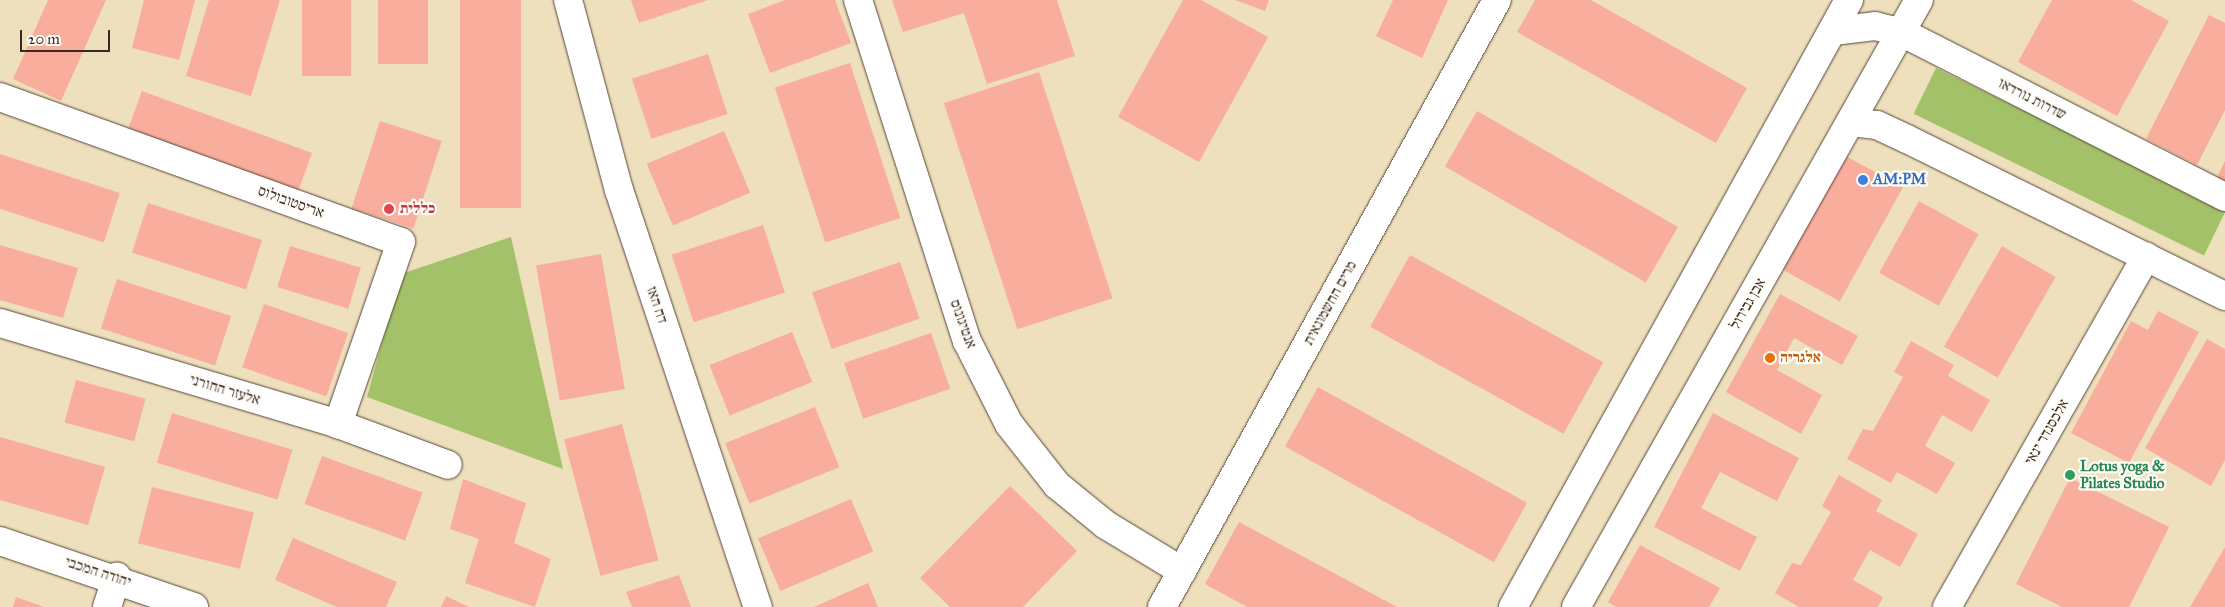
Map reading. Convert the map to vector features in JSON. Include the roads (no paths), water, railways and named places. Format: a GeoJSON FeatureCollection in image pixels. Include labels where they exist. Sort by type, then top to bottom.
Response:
{"type":"FeatureCollection","features":[{"type":"Feature","properties":{"kind":"street","name":"דה האז"},"geometry":{"type":"LineString","coordinates":[[568,0],[619,190],[758,607]]}},
{"type":"Feature","properties":{"kind":"street","name":"אנטיגונוס"},"geometry":{"type":"LineString","coordinates":[[858,0],[967,341],[1009,424],[1057,485],[1106,526],[1182,571]]}},
{"type":"Feature","properties":{"kind":"street","name":"מרים החשמונאית"},"geometry":{"type":"LineString","coordinates":[[1162,607],[1497,0]]}},
{"type":"Feature","properties":{"kind":"street"},"geometry":{"type":"LineString","coordinates":[[1513,607],[1850,0]]}},
{"type":"Feature","properties":{"kind":"street","name":"אבן גבירול"},"geometry":{"type":"LineString","coordinates":[[1576,607],[1903,33],[1919,0]]}},
{"type":"Feature","properties":{"kind":"street","name":"שדרות נורדאו"},"geometry":{"type":"LineString","coordinates":[[1833,31],[1874,26],[1903,33],[2225,197]]}},
{"type":"Feature","properties":{"kind":"street","name":"אריסטובולוס"},"geometry":{"type":"LineString","coordinates":[[0,97],[401,242],[338,424]]}},
{"type":"Feature","properties":{"kind":"street"},"geometry":{"type":"LineString","coordinates":[[1851,122],[1877,126],[1907,139],[2225,296]]}},
{"type":"Feature","properties":{"kind":"street","name":"אלכסנדר ינאי"},"geometry":{"type":"LineString","coordinates":[[1948,607],[2146,256]]}},
{"type":"Feature","properties":{"kind":"street","name":"אלעזר החורני"},"geometry":{"type":"LineString","coordinates":[[0,323],[338,424],[448,465]]}},
{"type":"Feature","properties":{"kind":"street","name":"יהודה המכבי"},"geometry":{"type":"LineString","coordinates":[[0,541],[117,577],[194,607]]}},
{"type":"Feature","properties":{"kind":"street"},"geometry":{"type":"LineString","coordinates":[[107,607],[117,577]]}},
{"type":"Feature","properties":{"kind":"place","name":"AM:PM"},"geometry":{"type":"Point","coordinates":[1863,180]}},
{"type":"Feature","properties":{"kind":"place","name":"כללית"},"geometry":{"type":"Point","coordinates":[389,209]}},
{"type":"Feature","properties":{"kind":"place","name":"אלגריה"},"geometry":{"type":"Point","coordinates":[1770,358]}},
{"type":"Feature","properties":{"kind":"place","name":"Lotus yoga & Pilates Studio"},"geometry":{"type":"Point","coordinates":[2070,475]}}]}
